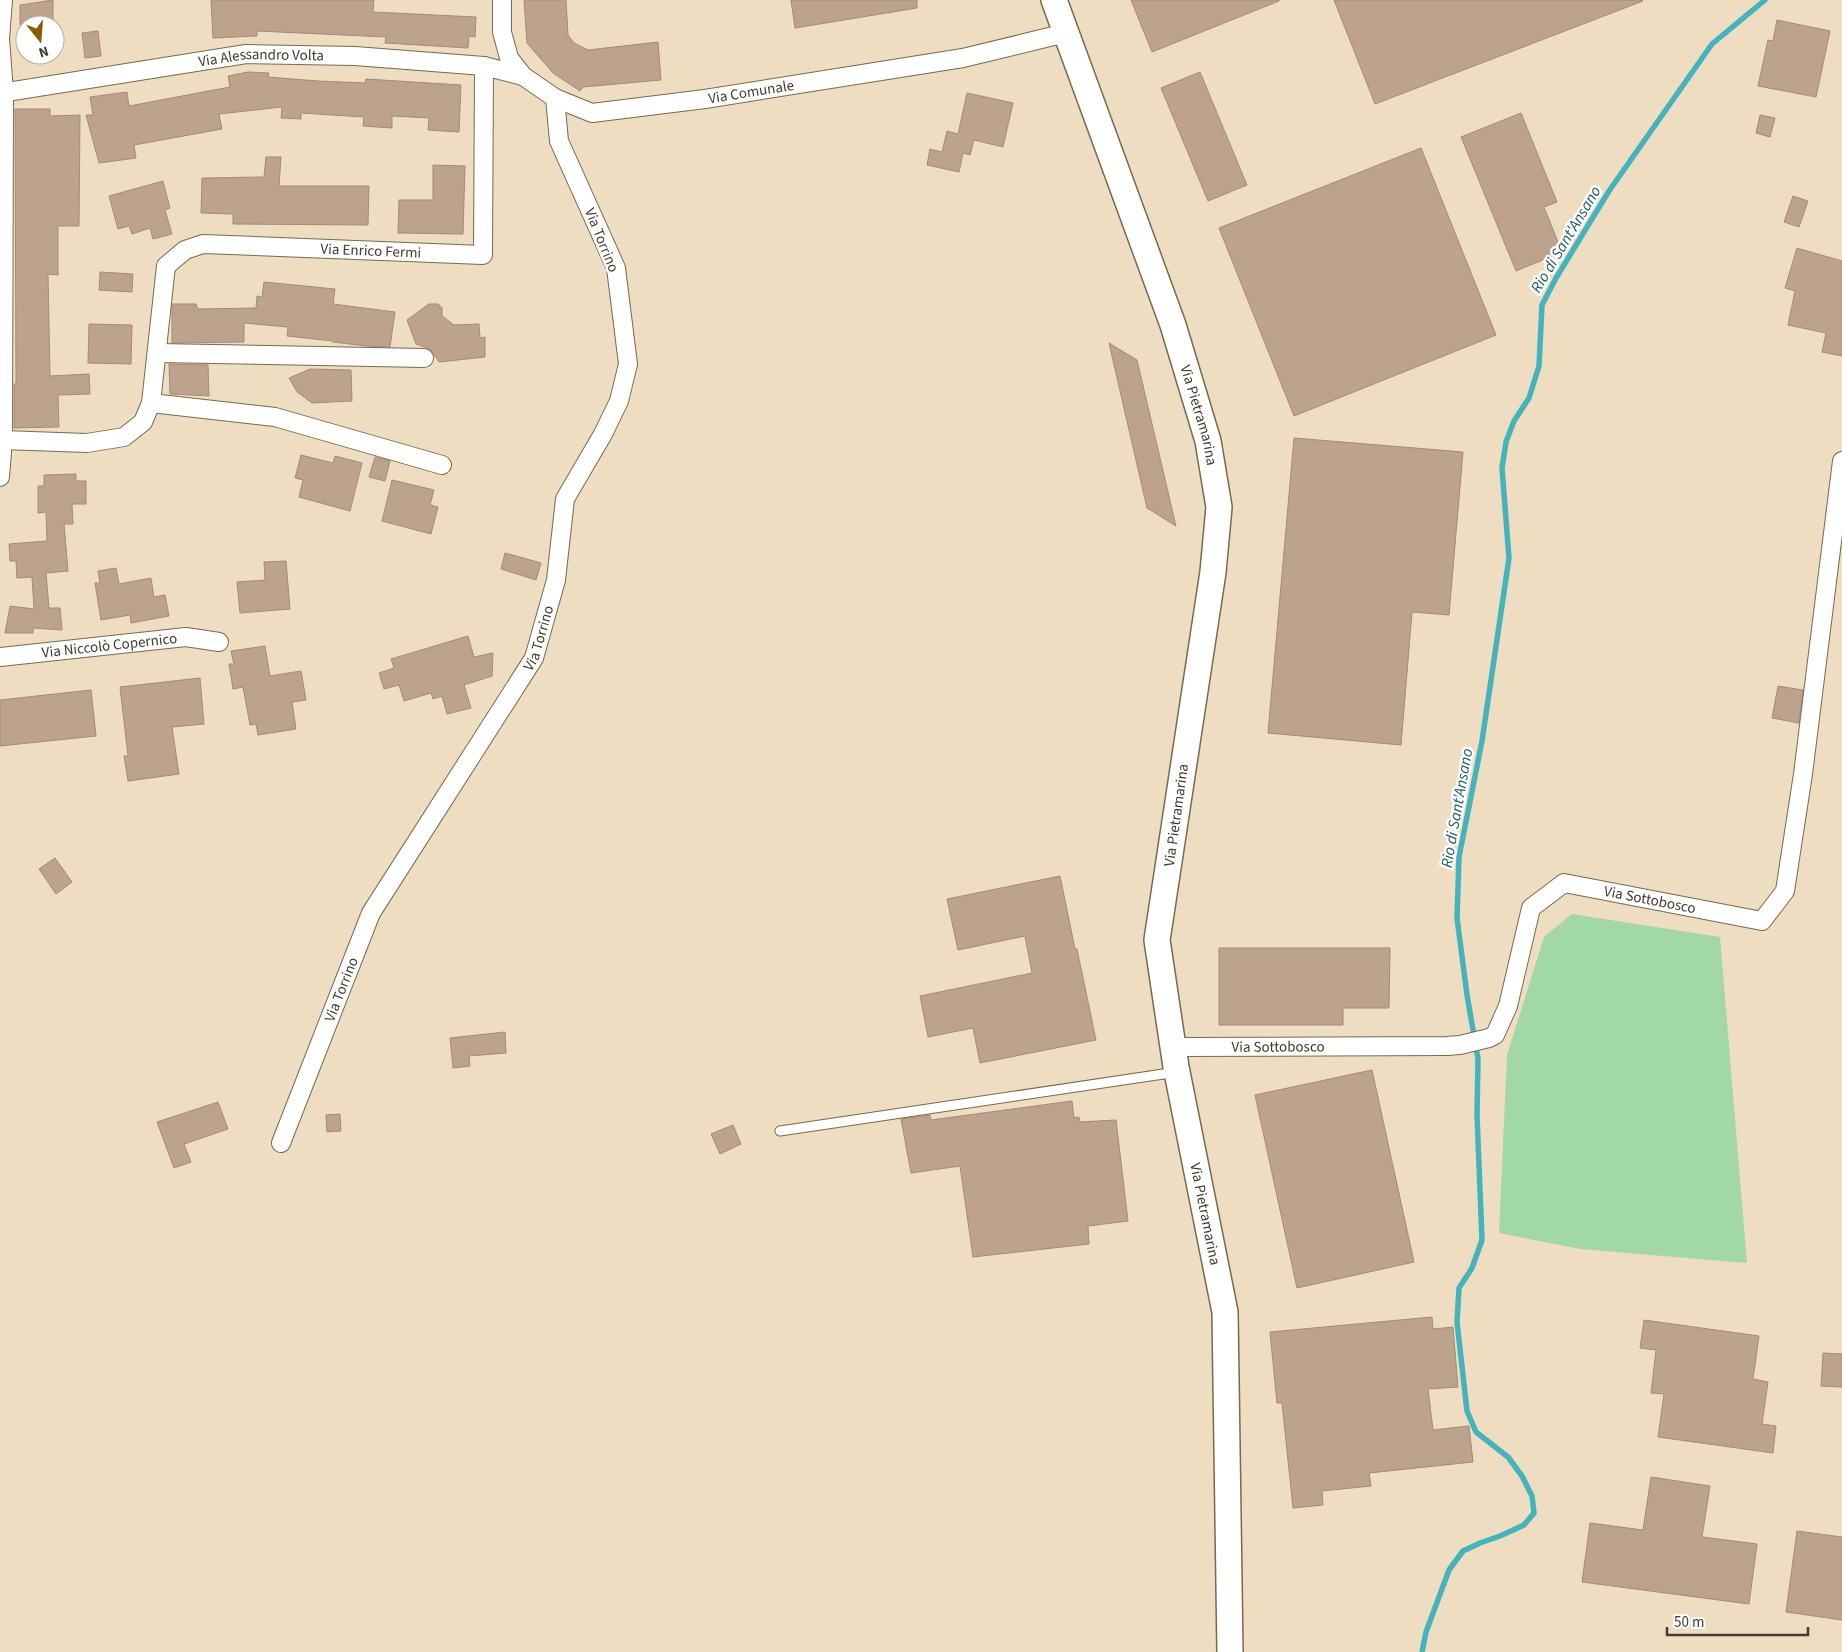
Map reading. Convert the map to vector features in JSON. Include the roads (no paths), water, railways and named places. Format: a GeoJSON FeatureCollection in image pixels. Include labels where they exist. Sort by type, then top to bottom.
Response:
{"type":"FeatureCollection","features":[{"type":"Feature","properties":{"kind":"main road","name":"Via Pietramarina"},"geometry":{"type":"LineString","coordinates":[[1054,0],[1173,325],[1208,441],[1219,507],[1213,572],[1157,940],[1177,1072],[1225,1312],[1230,1652]]}},
{"type":"Feature","properties":{"kind":"street"},"geometry":{"type":"LineString","coordinates":[[0,477],[3,440],[2,92],[0,39],[4,0]]}},
{"type":"Feature","properties":{"kind":"street","name":"Via Comunale"},"geometry":{"type":"LineString","coordinates":[[502,0],[502,32],[509,58],[523,76],[555,98],[592,113],[696,100],[963,58],[1066,33]]}},
{"type":"Feature","properties":{"kind":"street","name":"Via Alessandro Volta"},"geometry":{"type":"LineString","coordinates":[[2,92],[246,54],[355,56],[484,66],[523,76]]}},
{"type":"Feature","properties":{"kind":"street","name":"Via Enrico Fermi"},"geometry":{"type":"LineString","coordinates":[[3,440],[87,443],[124,437],[143,422],[152,403],[166,266],[185,250],[203,244],[483,255],[484,66]]}},
{"type":"Feature","properties":{"kind":"street","name":"Via Torrino"},"geometry":{"type":"LineString","coordinates":[[281,1143],[371,913],[534,658],[556,580],[565,499],[603,434],[619,401],[628,364],[616,268],[559,141],[555,98]]}},
{"type":"Feature","properties":{"kind":"street"},"geometry":{"type":"LineString","coordinates":[[156,353],[424,358]]}},
{"type":"Feature","properties":{"kind":"street"},"geometry":{"type":"LineString","coordinates":[[152,403],[275,417],[442,465]]}},
{"type":"Feature","properties":{"kind":"street","name":"Via Sottobosco"},"geometry":{"type":"LineString","coordinates":[[1173,1048],[1460,1046],[1489,1038],[1495,1035],[1508,1006],[1531,908],[1564,883],[1762,921],[1785,891],[1804,774],[1842,461]]}},
{"type":"Feature","properties":{"kind":"street","name":"Via Niccolò Copernico"},"geometry":{"type":"LineString","coordinates":[[0,657],[186,637],[219,642]]}},
{"type":"Feature","properties":{"kind":"lane"},"geometry":{"type":"LineString","coordinates":[[780,1131],[1177,1072]]}},
{"type":"Feature","properties":{"kind":"waterway","name":"Rio di Sant'Ansano"},"geometry":{"type":"LineString","coordinates":[[1422,1652],[1426,1632],[1449,1570],[1463,1551],[1524,1525],[1534,1513],[1532,1496],[1522,1476],[1508,1457],[1476,1432],[1467,1411],[1457,1322],[1459,1288],[1472,1268],[1482,1240],[1477,1115],[1478,1059],[1457,918],[1459,857],[1482,741],[1509,558],[1502,468],[1506,442],[1514,421],[1529,398],[1539,366],[1542,305],[1556,278],[1609,191],[1712,44],[1765,0]]}}]}
